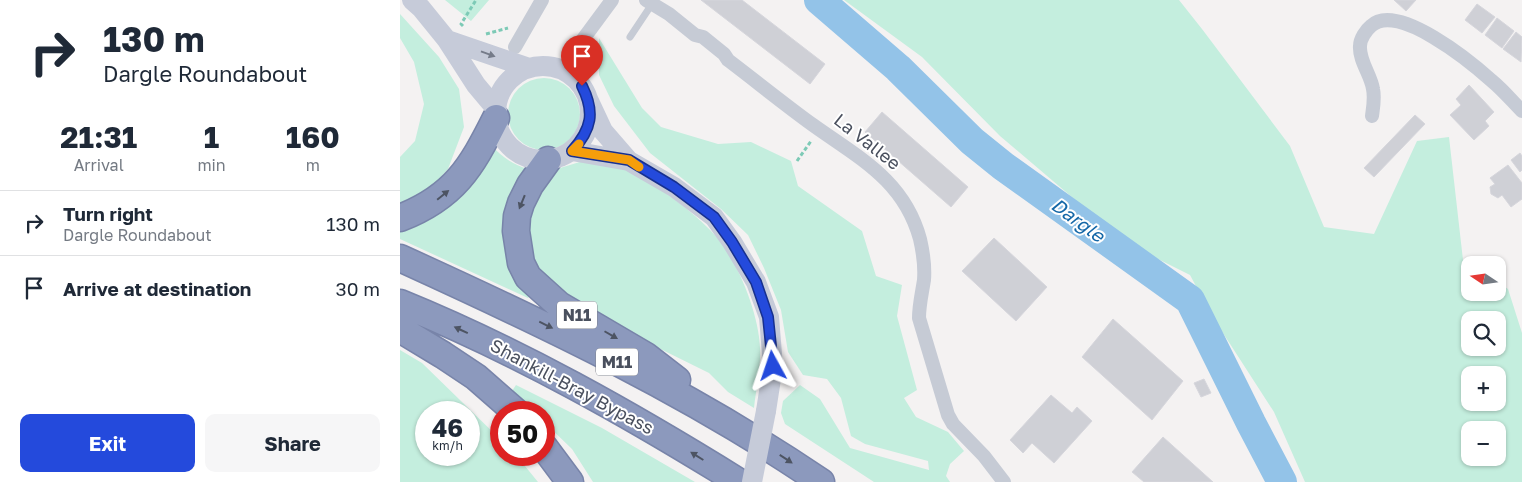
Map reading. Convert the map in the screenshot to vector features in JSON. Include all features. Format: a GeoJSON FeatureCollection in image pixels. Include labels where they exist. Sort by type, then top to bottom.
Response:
{"type":"FeatureCollection","features":[{"type":"Feature","properties":{"kind":"highway"},"geometry":{"type":"LineString","coordinates":[[400,218],[421,210],[439,199],[455,185],[481,148],[496,114]]}},
{"type":"Feature","properties":{"kind":"highway","name":"N11"},"geometry":{"type":"LineString","coordinates":[[548,160],[530,185],[517,216],[516,231],[521,263],[536,286],[559,304],[646,356],[731,424],[820,482]]}},
{"type":"Feature","properties":{"kind":"highway","name":"M11"},"geometry":{"type":"LineString","coordinates":[[400,258],[583,343],[731,424]]}},
{"type":"Feature","properties":{"kind":"highway","name":"Shankill-Bray Bypass"},"geometry":{"type":"LineString","coordinates":[[400,303],[428,314],[528,362],[664,436],[739,482]]}},
{"type":"Feature","properties":{"kind":"highway"},"geometry":{"type":"LineString","coordinates":[[400,329],[444,355],[476,377],[503,401]]}},
{"type":"Feature","properties":{"kind":"highway"},"geometry":{"type":"LineString","coordinates":[[555,462],[570,482]]}},
{"type":"Feature","properties":{"kind":"main road"},"geometry":{"type":"LineString","coordinates":[[412,0],[448,40],[496,114]]}},
{"type":"Feature","properties":{"kind":"main road"},"geometry":{"type":"LineString","coordinates":[[448,40],[529,68]]}},
{"type":"Feature","properties":{"kind":"main road"},"geometry":{"type":"LineString","coordinates":[[588,99],[590,113],[588,127],[582,140],[572,151],[561,157],[548,160],[531,159],[517,152],[505,141],[499,130],[496,114],[500,96],[506,84],[516,75],[529,68],[544,66],[565,71],[582,86],[603,130],[629,160],[674,187],[714,217],[732,242],[756,282],[768,317],[773,366],[752,482]]}},
{"type":"Feature","properties":{"kind":"main road"},"geometry":{"type":"LineString","coordinates":[[572,151],[629,160]]}},
{"type":"Feature","properties":{"kind":"street"},"geometry":{"type":"LineString","coordinates":[[565,71],[581,42],[612,0]]}},
{"type":"Feature","properties":{"kind":"street"},"geometry":{"type":"LineString","coordinates":[[515,47],[538,2]]}},
{"type":"Feature","properties":{"kind":"street","name":"La Vallee"},"geometry":{"type":"LineString","coordinates":[[649,2],[695,35],[703,37],[724,54],[728,60],[819,129],[873,166],[899,194],[908,209],[920,239],[924,262],[919,318],[948,415],[953,424],[984,456],[1004,482]]}},
{"type":"Feature","properties":{"kind":"street"},"geometry":{"type":"LineString","coordinates":[[1372,116],[1374,90],[1360,46],[1363,37],[1372,24],[1379,20],[1403,23],[1421,30],[1494,82],[1522,110]]}},
{"type":"Feature","properties":{"kind":"lane"},"geometry":{"type":"LineString","coordinates":[[630,37],[649,2]]}},
{"type":"Feature","properties":{"kind":"path"},"geometry":{"type":"LineString","coordinates":[[465,27],[461,24],[476,0]]}},
{"type":"Feature","properties":{"kind":"path"},"geometry":{"type":"LineString","coordinates":[[478,32],[487,34],[496,32],[504,30],[512,24]]}},
{"type":"Feature","properties":{"kind":"path"},"geometry":{"type":"LineString","coordinates":[[798,161],[819,129]]}},
{"type":"Feature","properties":{"kind":"green space"},"geometry":{"type":"Polygon","coordinates":[[[445,0],[489,0],[471,21],[445,0]]]}},
{"type":"Feature","properties":{"kind":"green space"},"geometry":{"type":"Polygon","coordinates":[[[844,0],[1179,0],[1290,146],[1324,227],[1374,234],[1417,141],[1449,137],[1463,256],[1461,256],[1461,301],[1506,301],[1506,288],[1522,333],[1522,482],[1305,482],[1274,412],[1212,316],[1190,275],[1136,248],[1100,221],[1000,136],[922,57],[844,0]]]}},
{"type":"Feature","properties":{"kind":"green space"},"geometry":{"type":"Polygon","coordinates":[[[400,14],[439,57],[459,89],[464,127],[448,169],[424,196],[400,204],[400,157],[415,141],[424,104],[414,62],[400,38],[400,14]]]}},
{"type":"Feature","properties":{"kind":"green space"},"geometry":{"type":"Polygon","coordinates":[[[599,38],[642,108],[661,127],[718,144],[751,142],[791,161],[798,186],[862,231],[876,276],[902,285],[897,316],[917,390],[904,398],[916,417],[948,432],[964,451],[950,464],[946,476],[950,482],[874,482],[785,424],[781,413],[783,401],[800,385],[820,399],[850,448],[929,470],[928,461],[865,444],[851,436],[841,398],[827,379],[803,375],[788,352],[781,310],[748,235],[721,209],[650,153],[614,106],[599,75],[599,38]]]}},
{"type":"Feature","properties":{"kind":"green space"},"geometry":{"type":"Polygon","coordinates":[[[544,78],[564,84],[574,94],[580,114],[574,134],[564,144],[544,150],[524,144],[514,134],[508,114],[514,94],[524,84],[544,78]]]}},
{"type":"Feature","properties":{"kind":"green space"},"geometry":{"type":"Polygon","coordinates":[[[491,145],[508,160],[529,169],[519,182],[532,293],[528,298],[400,239],[400,225],[491,145]]]}},
{"type":"Feature","properties":{"kind":"green space"},"geometry":{"type":"Polygon","coordinates":[[[583,161],[620,166],[635,173],[692,213],[716,235],[723,245],[748,294],[759,335],[759,371],[754,408],[728,392],[709,373],[618,328],[538,279],[523,220],[541,183],[560,168],[583,161]]]}},
{"type":"Feature","properties":{"kind":"green space"},"geometry":{"type":"Polygon","coordinates":[[[400,350],[422,363],[461,401],[415,401],[415,466],[480,466],[480,420],[490,429],[490,466],[525,466],[538,482],[400,482],[400,350]]]}},
{"type":"Feature","properties":{"kind":"green space"},"geometry":{"type":"Polygon","coordinates":[[[516,385],[548,401],[522,401],[512,391],[516,385]]]}},
{"type":"Feature","properties":{"kind":"green space"},"geometry":{"type":"Polygon","coordinates":[[[555,404],[602,428],[695,482],[593,482],[572,449],[555,433],[555,404]]]}},
{"type":"Feature","properties":{"kind":"building"},"geometry":{"type":"Polygon","coordinates":[[[701,0],[742,0],[825,64],[810,84],[701,0]]]}},
{"type":"Feature","properties":{"kind":"building"},"geometry":{"type":"Polygon","coordinates":[[[1394,0],[1416,0],[1406,11],[1394,0]]]}},
{"type":"Feature","properties":{"kind":"building"},"geometry":{"type":"Polygon","coordinates":[[[1477,4],[1495,17],[1482,33],[1465,20],[1477,4]]]}},
{"type":"Feature","properties":{"kind":"building"},"geometry":{"type":"Polygon","coordinates":[[[1497,18],[1514,31],[1502,48],[1485,35],[1497,18]]]}},
{"type":"Feature","properties":{"kind":"building"},"geometry":{"type":"Polygon","coordinates":[[[1516,32],[1522,37],[1521,62],[1503,49],[1516,32]]]}},
{"type":"Feature","properties":{"kind":"building"},"geometry":{"type":"Polygon","coordinates":[[[1469,85],[1494,112],[1485,121],[1489,126],[1474,140],[1450,115],[1461,105],[1456,99],[1469,85]]]}},
{"type":"Feature","properties":{"kind":"building"},"geometry":{"type":"Polygon","coordinates":[[[882,112],[968,187],[951,207],[865,132],[882,112]]]}},
{"type":"Feature","properties":{"kind":"building"},"geometry":{"type":"Polygon","coordinates":[[[1415,115],[1425,124],[1374,177],[1364,168],[1415,115]]]}},
{"type":"Feature","properties":{"kind":"building"},"geometry":{"type":"Polygon","coordinates":[[[1520,153],[1522,156],[1522,170],[1520,172],[1511,160],[1520,153]]]}},
{"type":"Feature","properties":{"kind":"building"},"geometry":{"type":"Polygon","coordinates":[[[1508,165],[1522,183],[1522,199],[1511,207],[1502,195],[1498,198],[1491,194],[1490,187],[1495,184],[1490,178],[1508,165]]]}},
{"type":"Feature","properties":{"kind":"building"},"geometry":{"type":"Polygon","coordinates":[[[994,238],[1047,287],[1016,321],[962,271],[994,238]]]}},
{"type":"Feature","properties":{"kind":"building"},"geometry":{"type":"Polygon","coordinates":[[[1113,319],[1183,381],[1152,420],[1082,357],[1113,319]]]}},
{"type":"Feature","properties":{"kind":"building"},"geometry":{"type":"Polygon","coordinates":[[[1204,379],[1211,393],[1201,397],[1194,383],[1204,379]]]}},
{"type":"Feature","properties":{"kind":"building"},"geometry":{"type":"Polygon","coordinates":[[[1051,395],[1072,413],[1077,407],[1092,421],[1054,463],[1032,443],[1023,453],[1010,440],[1051,395]]]}},
{"type":"Feature","properties":{"kind":"building"},"geometry":{"type":"Polygon","coordinates":[[[1163,437],[1213,482],[1144,482],[1132,472],[1163,437]]]}},
{"type":"Feature","properties":{"kind":"waterway","name":"Dargle"},"geometry":{"type":"LineString","coordinates":[[819,0],[898,68],[972,141],[1003,166],[1190,300],[1282,482]]}},
{"type":"Feature","properties":{"kind":"slow traffic"},"geometry":{"type":"LineString","coordinates":[[579,144],[572,151],[629,160],[639,167]]}},
{"type":"Feature","properties":{"kind":"route"},"geometry":{"type":"LineString","coordinates":[[582,86],[588,99],[590,113],[588,127],[582,140],[572,151],[629,160],[674,187],[714,217],[732,242],[756,282],[768,317],[773,366]]}}]}
